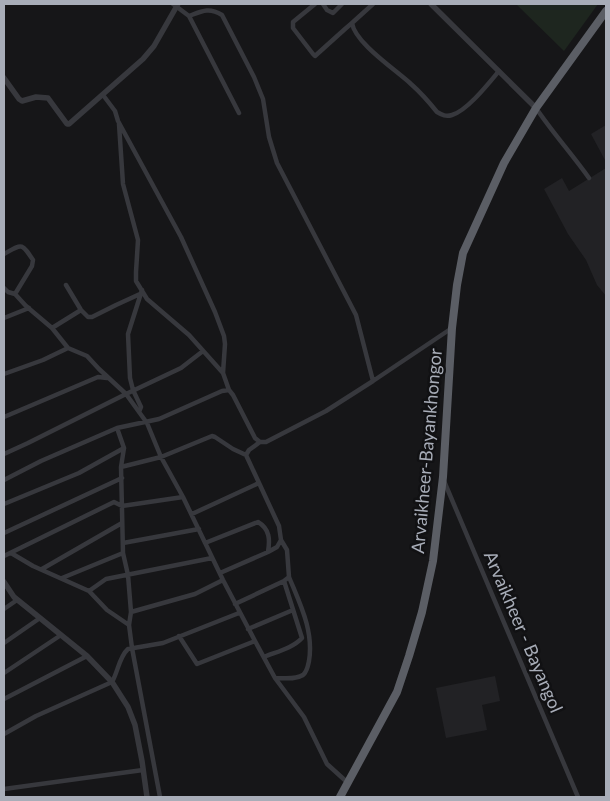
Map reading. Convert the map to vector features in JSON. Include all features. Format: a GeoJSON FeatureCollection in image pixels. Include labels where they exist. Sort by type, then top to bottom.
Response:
{"type":"FeatureCollection","features":[{"type":"Feature","properties":{"kind":"highway","name":"Arvaikheer-Bayankhongor"},"geometry":{"type":"LineString","coordinates":[[340,797],[397,692],[422,612],[433,561],[443,477],[452,328],[463,253],[504,163],[536,108],[606,11]]}},
{"type":"Feature","properties":{"kind":"street"},"geometry":{"type":"LineString","coordinates":[[315,4],[293,22],[292,25],[315,56],[373,4]]}},
{"type":"Feature","properties":{"kind":"street"},"geometry":{"type":"LineString","coordinates":[[323,4],[331,13],[342,4]]}},
{"type":"Feature","properties":{"kind":"street"},"geometry":{"type":"LineString","coordinates":[[431,4],[536,108],[589,178]]}},
{"type":"Feature","properties":{"kind":"street"},"geometry":{"type":"LineString","coordinates":[[4,78],[20,100],[23,101],[36,97],[48,98],[68,124],[143,59],[154,46],[176,5],[189,16],[239,113]]}},
{"type":"Feature","properties":{"kind":"street"},"geometry":{"type":"LineString","coordinates":[[189,16],[210,10],[222,15],[254,77],[263,99],[269,137],[276,163],[356,314],[373,381]]}},
{"type":"Feature","properties":{"kind":"street"},"geometry":{"type":"LineString","coordinates":[[352,23],[354,31],[371,51],[410,83],[442,115],[455,115],[460,112],[481,93],[499,71]]}},
{"type":"Feature","properties":{"kind":"street"},"geometry":{"type":"LineString","coordinates":[[103,95],[115,111],[118,121],[181,237],[215,312],[224,336],[223,373]]}},
{"type":"Feature","properties":{"kind":"street"},"geometry":{"type":"LineString","coordinates":[[118,121],[123,184],[138,240],[136,281],[147,299],[190,335],[223,373],[229,390],[255,438],[260,442]]}},
{"type":"Feature","properties":{"kind":"street"},"geometry":{"type":"LineString","coordinates":[[4,254],[19,246],[25,248],[33,260],[32,266],[15,294]]}},
{"type":"Feature","properties":{"kind":"street"},"geometry":{"type":"LineString","coordinates":[[66,285],[81,310],[88,317],[92,317],[141,292]]}},
{"type":"Feature","properties":{"kind":"street"},"geometry":{"type":"LineString","coordinates":[[4,288],[8,292],[15,294],[52,328],[68,348],[87,356],[99,370],[126,394],[147,423],[161,457],[192,514],[235,604],[275,678],[304,717],[327,764],[348,783]]}},
{"type":"Feature","properties":{"kind":"street"},"geometry":{"type":"LineString","coordinates":[[139,412],[140,407],[130,378],[128,334],[141,292]]}},
{"type":"Feature","properties":{"kind":"street"},"geometry":{"type":"LineString","coordinates":[[4,318],[29,308]]}},
{"type":"Feature","properties":{"kind":"street"},"geometry":{"type":"LineString","coordinates":[[52,328],[81,310]]}},
{"type":"Feature","properties":{"kind":"street"},"geometry":{"type":"LineString","coordinates":[[246,454],[248,450],[260,442],[266,442],[326,411],[452,328]]}},
{"type":"Feature","properties":{"kind":"street"},"geometry":{"type":"LineString","coordinates":[[4,374],[43,360],[68,348]]}},
{"type":"Feature","properties":{"kind":"street"},"geometry":{"type":"LineString","coordinates":[[4,454],[181,368],[203,351]]}},
{"type":"Feature","properties":{"kind":"street"},"geometry":{"type":"LineString","coordinates":[[4,417],[98,377],[108,378]]}},
{"type":"Feature","properties":{"kind":"street"},"geometry":{"type":"LineString","coordinates":[[4,480],[41,461],[117,428],[159,419],[222,391],[229,390]]}},
{"type":"Feature","properties":{"kind":"street"},"geometry":{"type":"LineString","coordinates":[[117,428],[124,448],[121,468],[122,523],[123,552],[128,575],[131,612],[129,625],[160,797]]}},
{"type":"Feature","properties":{"kind":"street"},"geometry":{"type":"LineString","coordinates":[[121,468],[161,457],[212,436],[232,449],[246,454],[282,536],[277,547],[220,573]]}},
{"type":"Feature","properties":{"kind":"street"},"geometry":{"type":"LineString","coordinates":[[4,504],[79,473],[124,448]]}},
{"type":"Feature","properties":{"kind":"street","name":"Arvaikheer - Bayangol"},"geometry":{"type":"LineString","coordinates":[[443,477],[578,797]]}},
{"type":"Feature","properties":{"kind":"street"},"geometry":{"type":"LineString","coordinates":[[4,532],[122,478]]}},
{"type":"Feature","properties":{"kind":"street"},"geometry":{"type":"LineString","coordinates":[[192,514],[259,484]]}},
{"type":"Feature","properties":{"kind":"street"},"geometry":{"type":"LineString","coordinates":[[4,556],[114,502],[122,506],[183,497]]}},
{"type":"Feature","properties":{"kind":"street"},"geometry":{"type":"LineString","coordinates":[[205,543],[258,522],[263,525],[269,534],[268,552]]}},
{"type":"Feature","properties":{"kind":"street"},"geometry":{"type":"LineString","coordinates":[[42,570],[122,523]]}},
{"type":"Feature","properties":{"kind":"street"},"geometry":{"type":"LineString","coordinates":[[123,542],[199,529]]}},
{"type":"Feature","properties":{"kind":"street"},"geometry":{"type":"LineString","coordinates":[[275,678],[290,678],[303,675],[309,663],[310,654],[309,628],[289,577],[286,550],[281,540]]}},
{"type":"Feature","properties":{"kind":"street"},"geometry":{"type":"LineString","coordinates":[[11,552],[33,566],[89,591],[107,610],[129,625]]}},
{"type":"Feature","properties":{"kind":"street"},"geometry":{"type":"LineString","coordinates":[[62,578],[123,552]]}},
{"type":"Feature","properties":{"kind":"street"},"geometry":{"type":"LineString","coordinates":[[89,591],[106,580],[212,558]]}},
{"type":"Feature","properties":{"kind":"street"},"geometry":{"type":"LineString","coordinates":[[235,604],[289,577]]}},
{"type":"Feature","properties":{"kind":"street"},"geometry":{"type":"LineString","coordinates":[[131,612],[195,594],[223,580]]}},
{"type":"Feature","properties":{"kind":"street"},"geometry":{"type":"LineString","coordinates":[[264,657],[293,645],[302,638],[284,581]]}},
{"type":"Feature","properties":{"kind":"street"},"geometry":{"type":"LineString","coordinates":[[4,582],[17,600],[87,656],[112,682],[128,707],[136,725],[147,797]]}},
{"type":"Feature","properties":{"kind":"street"},"geometry":{"type":"LineString","coordinates":[[4,609],[17,600]]}},
{"type":"Feature","properties":{"kind":"street"},"geometry":{"type":"LineString","coordinates":[[248,628],[293,610]]}},
{"type":"Feature","properties":{"kind":"street"},"geometry":{"type":"LineString","coordinates":[[4,734],[36,716],[112,682],[124,653],[128,649],[163,642],[188,634],[240,613]]}},
{"type":"Feature","properties":{"kind":"street"},"geometry":{"type":"LineString","coordinates":[[4,643],[40,618]]}},
{"type":"Feature","properties":{"kind":"street"},"geometry":{"type":"LineString","coordinates":[[4,673],[61,635]]}},
{"type":"Feature","properties":{"kind":"street"},"geometry":{"type":"LineString","coordinates":[[179,636],[196,664],[255,641]]}},
{"type":"Feature","properties":{"kind":"street"},"geometry":{"type":"LineString","coordinates":[[4,699],[87,656]]}},
{"type":"Feature","properties":{"kind":"street"},"geometry":{"type":"LineString","coordinates":[[4,789],[143,770]]}},
{"type":"Feature","properties":{"kind":"shaded area"},"geometry":{"type":"Polygon","coordinates":[[[516,4],[598,4],[564,51],[516,4]]]}},
{"type":"Feature","properties":{"kind":"shaded area"},"geometry":{"type":"Polygon","coordinates":[[[606,125],[606,162],[591,134],[606,125]]]}},
{"type":"Feature","properties":{"kind":"shaded area"},"geometry":{"type":"Polygon","coordinates":[[[606,168],[606,296],[597,285],[586,260],[568,234],[544,189],[562,178],[569,191],[606,168]]]}},
{"type":"Feature","properties":{"kind":"shaded area"},"geometry":{"type":"Polygon","coordinates":[[[495,676],[500,701],[482,705],[487,730],[446,738],[436,688],[495,676]]]}}]}
